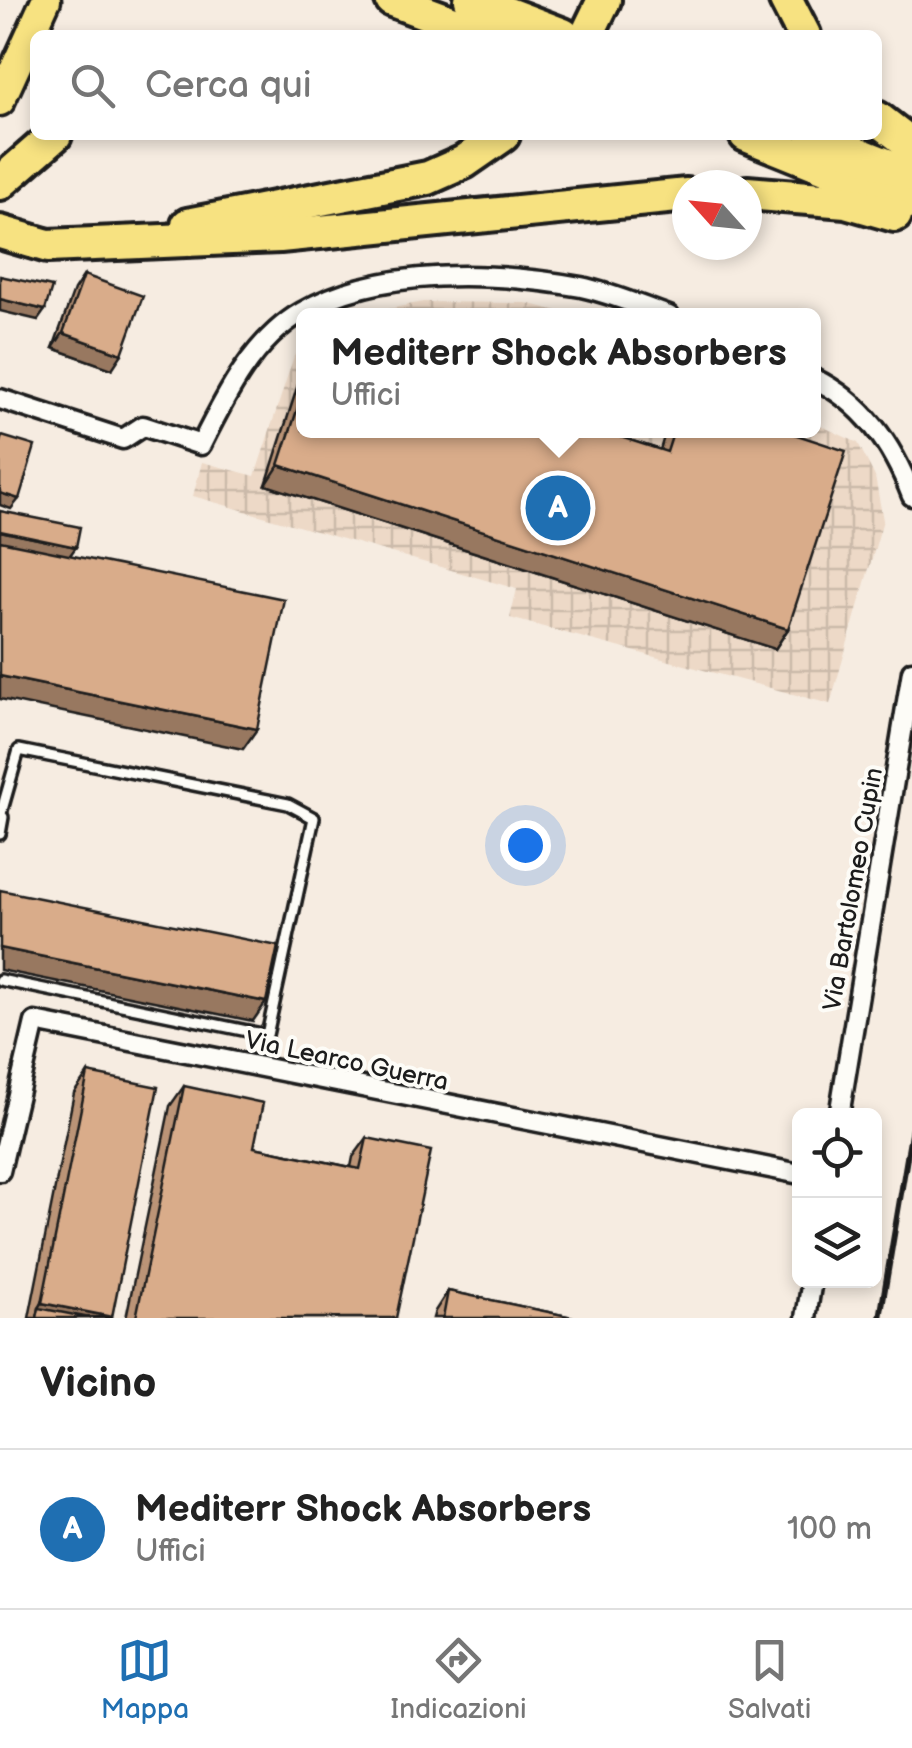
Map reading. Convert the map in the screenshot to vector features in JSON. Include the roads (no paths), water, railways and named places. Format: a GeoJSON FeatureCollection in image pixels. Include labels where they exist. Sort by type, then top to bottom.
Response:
{"type":"FeatureCollection","features":[{"type":"Feature","properties":{"kind":"highway"},"geometry":{"type":"LineString","coordinates":[[392,0],[473,30]]}},
{"type":"Feature","properties":{"kind":"highway"},"geometry":{"type":"LineString","coordinates":[[470,0],[552,30]]}},
{"type":"Feature","properties":{"kind":"highway"},"geometry":{"type":"LineString","coordinates":[[589,30],[604,0]]}},
{"type":"Feature","properties":{"kind":"highway"},"geometry":{"type":"LineString","coordinates":[[786,0],[801,30]]}},
{"type":"Feature","properties":{"kind":"highway"},"geometry":{"type":"LineString","coordinates":[[882,122],[912,146]]}},
{"type":"Feature","properties":{"kind":"highway"},"geometry":{"type":"LineString","coordinates":[[0,183],[48,140]]}},
{"type":"Feature","properties":{"kind":"highway"},"geometry":{"type":"LineString","coordinates":[[90,246],[402,185],[464,162],[496,140]]}},
{"type":"Feature","properties":{"kind":"highway"},"geometry":{"type":"LineString","coordinates":[[758,140],[912,202]]}},
{"type":"Feature","properties":{"kind":"highway"},"geometry":{"type":"LineString","coordinates":[[824,140],[912,176]]}},
{"type":"Feature","properties":{"kind":"highway"},"geometry":{"type":"LineString","coordinates":[[762,193],[846,201],[912,221]]}},
{"type":"Feature","properties":{"kind":"highway"},"geometry":{"type":"LineString","coordinates":[[0,232],[48,246],[280,236],[672,197]]}},
{"type":"Feature","properties":{"kind":"main road"},"geometry":{"type":"LineString","coordinates":[[32,30],[46,0]]}},
{"type":"Feature","properties":{"kind":"main road"},"geometry":{"type":"LineString","coordinates":[[0,101],[30,35]]}},
{"type":"Feature","properties":{"kind":"street"},"geometry":{"type":"LineString","coordinates":[[311,308],[396,282],[492,276],[584,288],[645,308]]}},
{"type":"Feature","properties":{"kind":"street"},"geometry":{"type":"LineString","coordinates":[[0,399],[123,439],[143,426],[201,445],[228,390],[264,346],[296,317]]}},
{"type":"Feature","properties":{"kind":"street"},"geometry":{"type":"LineString","coordinates":[[821,382],[866,416],[895,452],[912,496]]}},
{"type":"Feature","properties":{"kind":"street","name":"Via Bartolomeo Cupin"},"geometry":{"type":"LineString","coordinates":[[840,1108],[912,670]]}},
{"type":"Feature","properties":{"kind":"street","name":"Via Learco Guerra"},"geometry":{"type":"LineString","coordinates":[[0,1171],[35,1022],[792,1172]]}},
{"type":"Feature","properties":{"kind":"street"},"geometry":{"type":"LineString","coordinates":[[806,1318],[811,1288]]}},
{"type":"Feature","properties":{"kind":"lane"},"geometry":{"type":"LineString","coordinates":[[0,834],[19,750],[288,804],[314,818],[267,1035],[0,980]]}},
{"type":"Feature","properties":{"kind":"railway"},"geometry":{"type":"LineString","coordinates":[[880,1318],[912,1128]]}},
{"type":"Feature","properties":{"kind":"place","name":"Mediterr Shock Absorbers"},"geometry":{"type":"Point","coordinates":[558,508]}}]}
